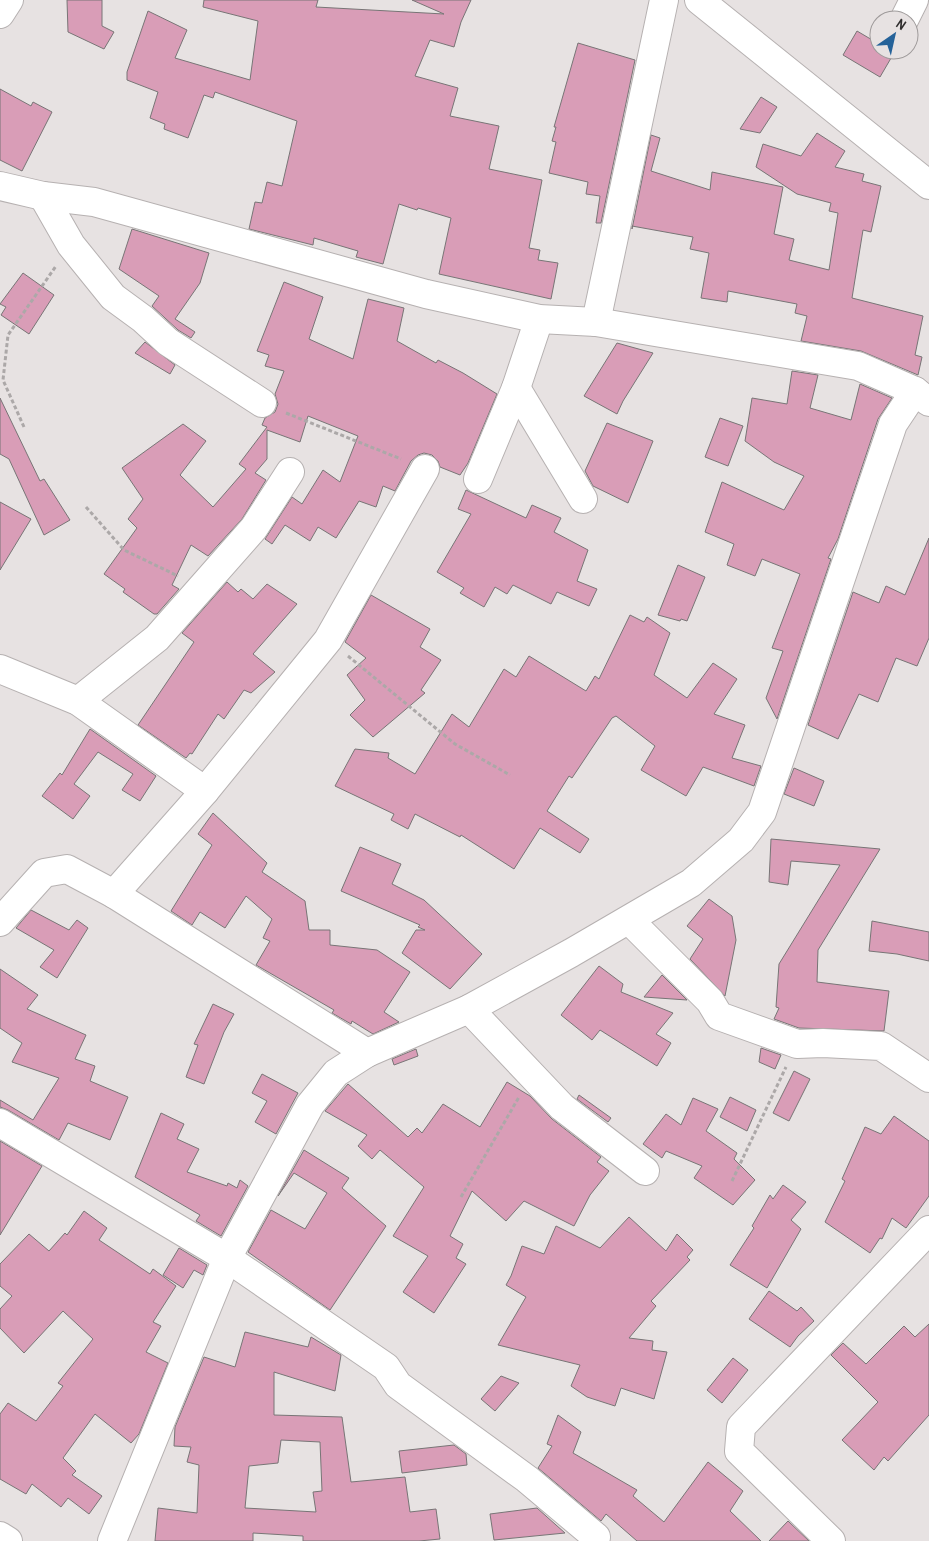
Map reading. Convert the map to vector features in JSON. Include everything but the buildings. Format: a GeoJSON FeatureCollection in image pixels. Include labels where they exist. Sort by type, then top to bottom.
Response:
{"type":"FeatureCollection","features":[{"type":"Feature","properties":{"kind":"street"},"geometry":{"type":"LineString","coordinates":[[0,14],[9,0]]}},
{"type":"Feature","properties":{"kind":"street"},"geometry":{"type":"LineString","coordinates":[[596,322],[664,0]]}},
{"type":"Feature","properties":{"kind":"street"},"geometry":{"type":"LineString","coordinates":[[700,0],[929,185]]}},
{"type":"Feature","properties":{"kind":"street"},"geometry":{"type":"LineString","coordinates":[[0,186],[43,196],[94,202],[426,294],[539,319],[596,322],[858,366],[922,397],[893,424],[762,812],[741,840],[691,883],[629,920],[469,1009],[366,1053],[336,1073],[310,1105],[227,1258],[112,1541]]}},
{"type":"Feature","properties":{"kind":"street"},"geometry":{"type":"LineString","coordinates":[[43,196],[71,245],[113,297],[143,319],[168,342],[262,403]]}},
{"type":"Feature","properties":{"kind":"street"},"geometry":{"type":"LineString","coordinates":[[478,479],[516,388],[539,319]]}},
{"type":"Feature","properties":{"kind":"street"},"geometry":{"type":"LineString","coordinates":[[516,388],[583,499]]}},
{"type":"Feature","properties":{"kind":"street"},"geometry":{"type":"LineString","coordinates":[[114,894],[205,791],[328,640],[425,469]]}},
{"type":"Feature","properties":{"kind":"street"},"geometry":{"type":"LineString","coordinates":[[78,701],[158,638],[254,528],[290,472]]}},
{"type":"Feature","properties":{"kind":"street"},"geometry":{"type":"LineString","coordinates":[[0,669],[78,701],[205,791]]}},
{"type":"Feature","properties":{"kind":"street"},"geometry":{"type":"LineString","coordinates":[[0,922],[44,873],[61,868],[67,869],[114,894],[366,1053]]}},
{"type":"Feature","properties":{"kind":"street"},"geometry":{"type":"LineString","coordinates":[[629,920],[710,1001],[719,1016],[797,1044],[823,1043],[881,1046],[929,1078]]}},
{"type":"Feature","properties":{"kind":"street"},"geometry":{"type":"LineString","coordinates":[[469,1009],[562,1107],[645,1171]]}},
{"type":"Feature","properties":{"kind":"street"},"geometry":{"type":"LineString","coordinates":[[0,1124],[227,1258],[386,1367],[398,1385],[527,1480],[596,1537],[593,1541]]}},
{"type":"Feature","properties":{"kind":"street"},"geometry":{"type":"LineString","coordinates":[[831,1541],[739,1451],[741,1427],[929,1230]]}},
{"type":"Feature","properties":{"kind":"street"},"geometry":{"type":"LineString","coordinates":[[0,1536],[8,1541]]}},
{"type":"Feature","properties":{"kind":"path"},"geometry":{"type":"LineString","coordinates":[[24,427],[3,380],[8,335],[71,245]]}},
{"type":"Feature","properties":{"kind":"path"},"geometry":{"type":"LineString","coordinates":[[262,403],[425,469]]}},
{"type":"Feature","properties":{"kind":"path"},"geometry":{"type":"LineString","coordinates":[[86,508],[124,550],[201,588]]}},
{"type":"Feature","properties":{"kind":"path"},"geometry":{"type":"LineString","coordinates":[[328,640],[455,744],[510,775]]}},
{"type":"Feature","properties":{"kind":"path"},"geometry":{"type":"LineString","coordinates":[[732,1181],[797,1044]]}},
{"type":"Feature","properties":{"kind":"path"},"geometry":{"type":"LineString","coordinates":[[461,1197],[532,1075]]}}]}
